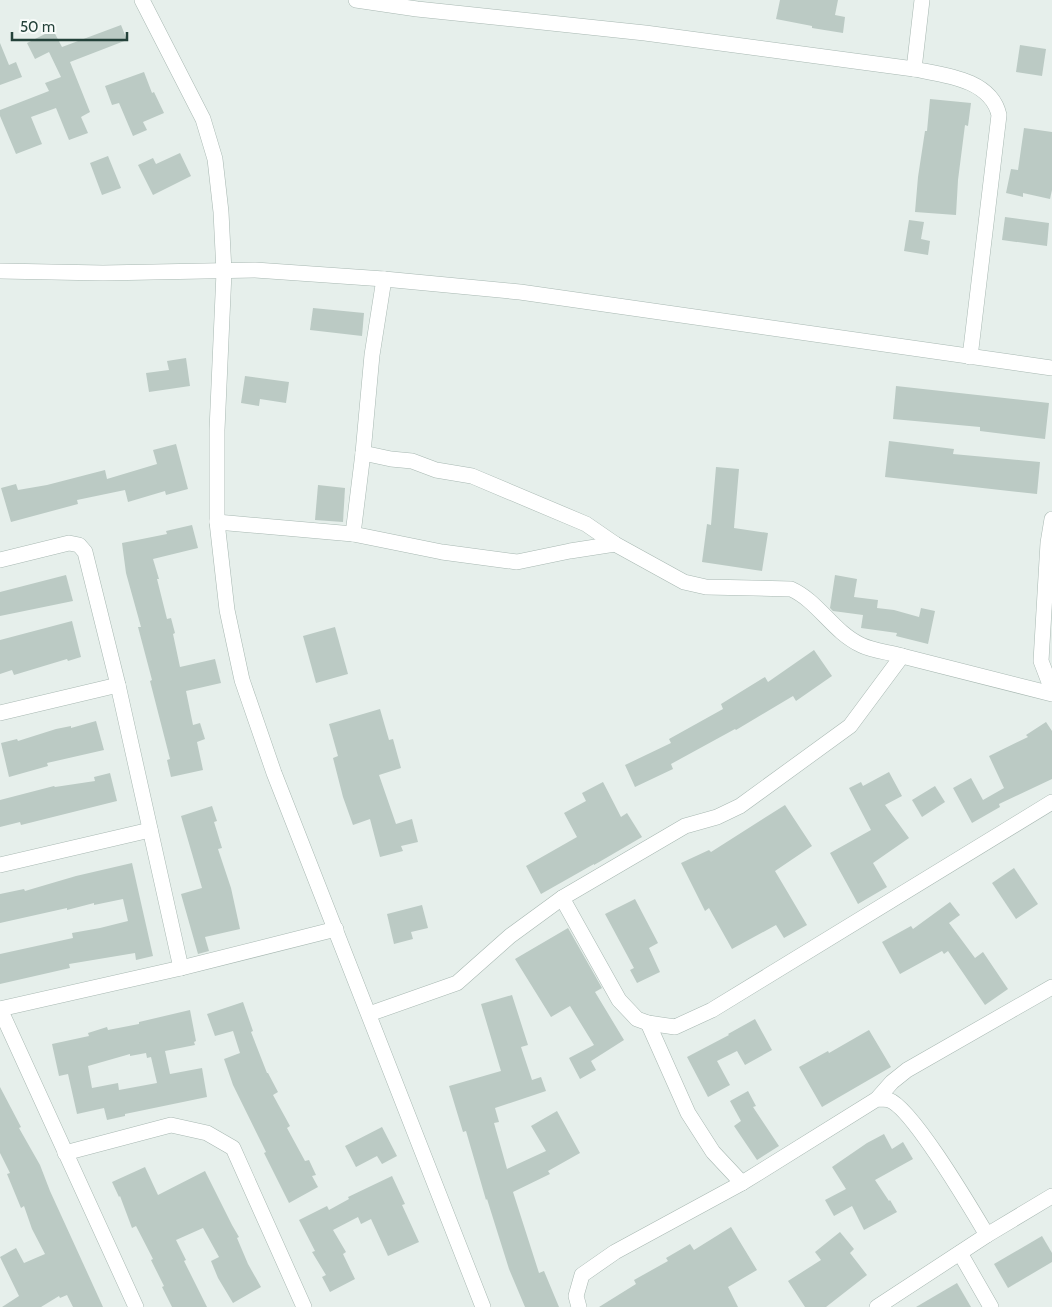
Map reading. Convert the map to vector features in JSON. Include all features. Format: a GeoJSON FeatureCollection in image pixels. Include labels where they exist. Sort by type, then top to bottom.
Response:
{"type":"FeatureCollection","features":[{"type":"Feature","properties":{"kind":"street"},"geometry":{"type":"LineString","coordinates":[[142,0],[203,119],[215,159],[221,212],[224,272],[217,430],[217,522],[227,610],[242,680],[274,773],[370,1014],[483,1307]]}},
{"type":"Feature","properties":{"kind":"street"},"geometry":{"type":"LineString","coordinates":[[356,0],[418,4],[914,69],[950,76],[983,90],[993,98],[999,115],[970,356]]}},
{"type":"Feature","properties":{"kind":"street"},"geometry":{"type":"LineString","coordinates":[[914,69],[922,0]]}},
{"type":"Feature","properties":{"kind":"street"},"geometry":{"type":"LineString","coordinates":[[0,271],[103,273],[254,270],[384,279],[520,292],[1052,368]]}},
{"type":"Feature","properties":{"kind":"street"},"geometry":{"type":"LineString","coordinates":[[353,534],[371,363],[384,279]]}},
{"type":"Feature","properties":{"kind":"street"},"geometry":{"type":"LineString","coordinates":[[363,452],[412,461],[436,470],[472,476],[579,521],[615,544],[684,582],[706,587],[791,589],[802,594],[848,636],[861,645],[1052,694]]}},
{"type":"Feature","properties":{"kind":"street"},"geometry":{"type":"LineString","coordinates":[[1052,518],[1048,543],[1041,661],[1052,690]]}},
{"type":"Feature","properties":{"kind":"street"},"geometry":{"type":"LineString","coordinates":[[217,522],[353,534],[442,552],[517,562],[570,550],[615,544]]}},
{"type":"Feature","properties":{"kind":"street"},"geometry":{"type":"LineString","coordinates":[[0,560],[69,543],[79,545],[85,552],[118,685],[181,968]]}},
{"type":"Feature","properties":{"kind":"street"},"geometry":{"type":"LineString","coordinates":[[370,1014],[457,982],[510,936],[562,898],[685,826],[717,817],[740,806],[850,726],[902,656]]}},
{"type":"Feature","properties":{"kind":"street"},"geometry":{"type":"LineString","coordinates":[[0,713],[118,685]]}},
{"type":"Feature","properties":{"kind":"street"},"geometry":{"type":"LineString","coordinates":[[562,898],[619,1000],[637,1019],[648,1023],[675,1027],[712,1010],[1052,802]]}},
{"type":"Feature","properties":{"kind":"street"},"geometry":{"type":"LineString","coordinates":[[0,865],[150,830]]}},
{"type":"Feature","properties":{"kind":"street"},"geometry":{"type":"LineString","coordinates":[[136,1307],[0,1009],[181,968],[336,929]]}},
{"type":"Feature","properties":{"kind":"street"},"geometry":{"type":"LineString","coordinates":[[579,1307],[576,1296],[582,1275],[615,1252],[742,1183],[877,1099],[892,1082],[908,1070],[1052,987]]}},
{"type":"Feature","properties":{"kind":"street"},"geometry":{"type":"LineString","coordinates":[[648,1023],[688,1114],[713,1152],[742,1183]]}},
{"type":"Feature","properties":{"kind":"street"},"geometry":{"type":"LineString","coordinates":[[877,1099],[889,1100],[903,1112],[922,1135],[955,1183],[986,1235]]}},
{"type":"Feature","properties":{"kind":"street"},"geometry":{"type":"LineString","coordinates":[[65,1153],[172,1125],[207,1133],[233,1148],[304,1307]]}},
{"type":"Feature","properties":{"kind":"street"},"geometry":{"type":"LineString","coordinates":[[877,1307],[986,1235],[1052,1196]]}},
{"type":"Feature","properties":{"kind":"street"},"geometry":{"type":"LineString","coordinates":[[960,1253],[991,1307]]}},
{"type":"Feature","properties":{"kind":"building"},"geometry":{"type":"Polygon","coordinates":[[[780,0],[838,0],[835,15],[845,17],[843,33],[776,19],[780,0]]]}},
{"type":"Feature","properties":{"kind":"building"},"geometry":{"type":"Polygon","coordinates":[[[121,25],[127,40],[70,62],[90,112],[81,117],[88,133],[69,140],[56,108],[31,117],[42,144],[16,154],[0,116],[0,110],[49,91],[45,83],[61,77],[49,52],[35,59],[27,43],[53,30],[62,47],[121,25]]]}},
{"type":"Feature","properties":{"kind":"building"},"geometry":{"type":"Polygon","coordinates":[[[0,43],[9,65],[16,62],[22,77],[0,85],[0,43]]]}},
{"type":"Feature","properties":{"kind":"building"},"geometry":{"type":"Polygon","coordinates":[[[1020,45],[1046,49],[1042,76],[1016,72],[1020,45]]]}},
{"type":"Feature","properties":{"kind":"building"},"geometry":{"type":"Polygon","coordinates":[[[144,72],[152,93],[154,92],[164,113],[143,122],[147,130],[133,136],[119,103],[112,105],[105,86],[144,72]]]}},
{"type":"Feature","properties":{"kind":"building"},"geometry":{"type":"Polygon","coordinates":[[[930,99],[971,103],[968,126],[965,125],[956,215],[915,212],[918,177],[925,131],[927,131],[930,99]]]}},
{"type":"Feature","properties":{"kind":"building"},"geometry":{"type":"Polygon","coordinates":[[[1024,128],[1052,132],[1052,190],[1050,199],[1023,193],[1023,197],[1006,193],[1011,169],[1018,170],[1024,128]]]}},
{"type":"Feature","properties":{"kind":"building"},"geometry":{"type":"Polygon","coordinates":[[[180,153],[191,176],[153,195],[138,165],[153,158],[156,164],[180,153]]]}},
{"type":"Feature","properties":{"kind":"building"},"geometry":{"type":"Polygon","coordinates":[[[108,156],[121,188],[102,195],[90,163],[108,156]]]}},
{"type":"Feature","properties":{"kind":"building"},"geometry":{"type":"Polygon","coordinates":[[[1005,217],[1049,223],[1047,246],[1002,240],[1005,217]]]}},
{"type":"Feature","properties":{"kind":"building"},"geometry":{"type":"Polygon","coordinates":[[[909,220],[924,222],[921,239],[930,241],[928,255],[904,251],[909,220]]]}},
{"type":"Feature","properties":{"kind":"building"},"geometry":{"type":"Polygon","coordinates":[[[313,308],[364,313],[362,336],[310,330],[313,308]]]}},
{"type":"Feature","properties":{"kind":"building"},"geometry":{"type":"Polygon","coordinates":[[[186,358],[190,386],[149,392],[146,373],[169,370],[167,361],[186,358]]]}},
{"type":"Feature","properties":{"kind":"building"},"geometry":{"type":"Polygon","coordinates":[[[245,376],[289,382],[286,403],[260,399],[259,406],[241,403],[245,376]]]}},
{"type":"Feature","properties":{"kind":"building"},"geometry":{"type":"Polygon","coordinates":[[[896,386],[1049,403],[1045,439],[980,431],[980,427],[893,419],[896,386]]]}},
{"type":"Feature","properties":{"kind":"building"},"geometry":{"type":"Polygon","coordinates":[[[889,441],[954,449],[953,454],[1040,462],[1037,494],[885,477],[889,441]]]}},
{"type":"Feature","properties":{"kind":"building"},"geometry":{"type":"Polygon","coordinates":[[[176,444],[188,489],[166,495],[165,491],[128,502],[125,490],[77,500],[78,504],[11,522],[1,488],[16,484],[18,490],[47,485],[105,470],[107,479],[157,464],[153,450],[176,444]]]}},
{"type":"Feature","properties":{"kind":"building"},"geometry":{"type":"Polygon","coordinates":[[[716,467],[739,469],[734,528],[768,533],[762,571],[702,562],[707,524],[711,525],[716,467]]]}},
{"type":"Feature","properties":{"kind":"building"},"geometry":{"type":"Polygon","coordinates":[[[318,485],[345,488],[343,522],[315,520],[318,485]]]}},
{"type":"Feature","properties":{"kind":"building"},"geometry":{"type":"Polygon","coordinates":[[[192,525],[198,548],[153,559],[167,619],[171,618],[175,633],[173,634],[180,667],[215,659],[221,683],[186,691],[193,725],[200,723],[205,739],[197,742],[203,770],[171,777],[167,760],[170,759],[138,627],[141,627],[126,573],[122,543],[167,534],[166,531],[192,525]]]}},
{"type":"Feature","properties":{"kind":"building"},"geometry":{"type":"Polygon","coordinates":[[[66,575],[73,601],[0,616],[0,592],[66,575]]]}},
{"type":"Feature","properties":{"kind":"building"},"geometry":{"type":"Polygon","coordinates":[[[835,575],[857,579],[854,597],[878,600],[877,608],[894,610],[919,617],[921,608],[935,611],[928,644],[896,636],[897,633],[861,628],[863,615],[833,611],[830,608],[835,575]]]}},
{"type":"Feature","properties":{"kind":"building"},"geometry":{"type":"Polygon","coordinates":[[[72,621],[81,657],[68,661],[67,659],[14,675],[12,670],[0,674],[0,640],[72,621]]]}},
{"type":"Feature","properties":{"kind":"building"},"geometry":{"type":"Polygon","coordinates":[[[335,627],[348,674],[316,683],[303,636],[335,627]]]}},
{"type":"Feature","properties":{"kind":"building"},"geometry":{"type":"Polygon","coordinates":[[[814,650],[832,676],[796,701],[793,696],[736,730],[671,764],[673,769],[635,787],[625,765],[671,743],[669,739],[723,709],[721,704],[765,677],[768,682],[814,650]]]}},
{"type":"Feature","properties":{"kind":"building"},"geometry":{"type":"Polygon","coordinates":[[[380,709],[389,740],[393,739],[401,768],[379,775],[396,824],[412,819],[418,842],[401,846],[403,851],[380,857],[370,819],[353,825],[343,797],[333,758],[338,756],[329,724],[380,709]]]}},
{"type":"Feature","properties":{"kind":"building"},"geometry":{"type":"Polygon","coordinates":[[[96,721],[104,750],[47,763],[48,766],[9,777],[1,743],[17,739],[18,741],[56,729],[71,726],[71,728],[96,721]]]}},
{"type":"Feature","properties":{"kind":"building"},"geometry":{"type":"Polygon","coordinates":[[[1046,722],[1052,731],[1052,779],[999,804],[1000,807],[972,823],[953,788],[971,778],[983,800],[1004,788],[989,756],[1028,737],[1026,735],[1046,722]]]}},
{"type":"Feature","properties":{"kind":"building"},"geometry":{"type":"Polygon","coordinates":[[[889,772],[902,796],[885,805],[909,838],[873,863],[887,887],[858,904],[830,853],[871,830],[849,788],[861,782],[863,786],[889,772]]]}},
{"type":"Feature","properties":{"kind":"building"},"geometry":{"type":"Polygon","coordinates":[[[110,773],[117,801],[21,825],[20,822],[0,827],[0,800],[54,786],[95,781],[94,777],[110,773]]]}},
{"type":"Feature","properties":{"kind":"building"},"geometry":{"type":"Polygon","coordinates":[[[603,782],[621,817],[627,813],[642,837],[541,894],[526,866],[577,837],[564,813],[586,801],[582,793],[603,782]]]}},
{"type":"Feature","properties":{"kind":"building"},"geometry":{"type":"Polygon","coordinates":[[[935,786],[945,802],[922,817],[912,800],[935,786]]]}},
{"type":"Feature","properties":{"kind":"building"},"geometry":{"type":"Polygon","coordinates":[[[785,805],[812,846],[775,871],[807,925],[784,938],[776,925],[732,949],[709,908],[705,911],[681,863],[709,850],[711,852],[785,805]]]}},
{"type":"Feature","properties":{"kind":"building"},"geometry":{"type":"Polygon","coordinates":[[[212,806],[217,821],[214,822],[222,848],[218,849],[231,888],[240,929],[205,937],[209,951],[198,954],[181,894],[202,888],[181,816],[212,806]]]}},
{"type":"Feature","properties":{"kind":"building"},"geometry":{"type":"Polygon","coordinates":[[[132,863],[153,956],[136,960],[135,953],[69,964],[70,968],[0,984],[0,954],[73,938],[72,933],[128,921],[123,899],[94,905],[94,903],[67,910],[67,908],[0,923],[0,894],[24,889],[25,891],[76,876],[132,863]]]}},
{"type":"Feature","properties":{"kind":"building"},"geometry":{"type":"Polygon","coordinates":[[[1014,868],[1038,904],[1016,919],[992,883],[1014,868]]]}},
{"type":"Feature","properties":{"kind":"building"},"geometry":{"type":"Polygon","coordinates":[[[635,899],[658,943],[649,948],[660,972],[637,983],[630,970],[634,968],[605,914],[635,899]]]}},
{"type":"Feature","properties":{"kind":"building"},"geometry":{"type":"Polygon","coordinates":[[[950,902],[960,915],[949,923],[975,958],[983,952],[1008,989],[985,1005],[948,951],[944,954],[942,951],[900,974],[882,942],[911,926],[913,929],[950,902]]]}},
{"type":"Feature","properties":{"kind":"building"},"geometry":{"type":"Polygon","coordinates":[[[422,905],[428,928],[411,932],[413,939],[394,944],[387,914],[422,905]]]}},
{"type":"Feature","properties":{"kind":"building"},"geometry":{"type":"Polygon","coordinates":[[[568,928],[602,988],[595,992],[624,1040],[591,1061],[596,1070],[580,1079],[569,1058],[594,1045],[570,1006],[551,1017],[515,959],[568,928]]]}},
{"type":"Feature","properties":{"kind":"building"},"geometry":{"type":"Polygon","coordinates":[[[512,995],[528,1045],[521,1047],[532,1080],[541,1077],[546,1091],[495,1108],[499,1122],[494,1123],[507,1169],[546,1151],[531,1126],[557,1111],[580,1153],[548,1171],[550,1174],[513,1192],[539,1273],[544,1271],[559,1307],[525,1307],[509,1269],[466,1131],[463,1132],[449,1086],[501,1071],[481,1004],[512,995]]]}},
{"type":"Feature","properties":{"kind":"building"},"geometry":{"type":"Polygon","coordinates":[[[243,1002],[253,1031],[251,1032],[267,1073],[278,1092],[273,1095],[290,1126],[287,1128],[305,1161],[309,1160],[316,1175],[312,1176],[318,1187],[289,1203],[233,1085],[224,1059],[240,1053],[233,1031],[215,1036],[207,1014],[243,1002]]]}},
{"type":"Feature","properties":{"kind":"building"},"geometry":{"type":"Polygon","coordinates":[[[190,1010],[196,1041],[194,1042],[195,1045],[165,1051],[170,1074],[202,1068],[207,1097],[125,1114],[125,1116],[107,1120],[104,1108],[77,1114],[68,1074],[59,1076],[52,1044],[89,1036],[88,1033],[107,1027],[108,1030],[139,1024],[139,1022],[190,1010]],[[146,1053],[130,1056],[130,1054],[88,1066],[92,1088],[118,1083],[119,1090],[157,1083],[151,1057],[147,1058],[146,1053]]]}},
{"type":"Feature","properties":{"kind":"building"},"geometry":{"type":"Polygon","coordinates":[[[755,1019],[772,1050],[745,1065],[737,1051],[717,1061],[730,1085],[708,1097],[687,1057],[755,1019]]]}},
{"type":"Feature","properties":{"kind":"building"},"geometry":{"type":"Polygon","coordinates":[[[869,1030],[891,1067],[822,1107],[799,1067],[828,1051],[829,1053],[869,1030]]]}},
{"type":"Feature","properties":{"kind":"building"},"geometry":{"type":"Polygon","coordinates":[[[0,1087],[21,1127],[19,1128],[40,1165],[103,1307],[73,1307],[67,1295],[60,1298],[59,1296],[41,1307],[2,1307],[19,1296],[0,1257],[16,1248],[24,1263],[45,1254],[32,1229],[24,1206],[21,1208],[7,1174],[10,1173],[0,1153],[0,1087]]]}},
{"type":"Feature","properties":{"kind":"building"},"geometry":{"type":"Polygon","coordinates":[[[748,1091],[756,1106],[753,1107],[779,1146],[757,1160],[734,1126],[741,1121],[730,1101],[748,1091]]]}},
{"type":"Feature","properties":{"kind":"building"},"geometry":{"type":"Polygon","coordinates":[[[382,1127],[397,1156],[382,1164],[377,1156],[356,1167],[345,1146],[382,1127]]]}},
{"type":"Feature","properties":{"kind":"building"},"geometry":{"type":"Polygon","coordinates":[[[884,1134],[892,1149],[903,1142],[913,1159],[875,1180],[897,1212],[864,1230],[852,1206],[834,1216],[825,1200],[846,1189],[832,1167],[867,1143],[884,1134]]]}},
{"type":"Feature","properties":{"kind":"building"},"geometry":{"type":"Polygon","coordinates":[[[145,1167],[158,1195],[205,1171],[239,1237],[237,1238],[248,1264],[261,1287],[233,1303],[218,1278],[211,1261],[219,1257],[203,1228],[176,1240],[186,1260],[184,1261],[207,1307],[172,1307],[151,1260],[153,1259],[136,1226],[132,1228],[120,1196],[112,1182],[145,1167]]]}},
{"type":"Feature","properties":{"kind":"building"},"geometry":{"type":"Polygon","coordinates":[[[392,1176],[405,1204],[402,1205],[419,1242],[388,1256],[371,1219],[361,1224],[358,1217],[333,1230],[346,1252],[343,1254],[355,1279],[330,1292],[322,1277],[326,1275],[312,1252],[315,1251],[299,1220],[327,1206],[329,1210],[349,1199],[348,1197],[392,1176]]]}},
{"type":"Feature","properties":{"kind":"building"},"geometry":{"type":"Polygon","coordinates":[[[731,1227],[757,1270],[728,1287],[738,1307],[599,1307],[636,1284],[634,1280],[668,1261],[666,1258],[690,1244],[694,1250],[731,1227]]]}},
{"type":"Feature","properties":{"kind":"building"},"geometry":{"type":"Polygon","coordinates":[[[840,1232],[854,1249],[850,1253],[867,1275],[826,1307],[805,1307],[788,1281],[821,1260],[815,1252],[840,1232]]]}},
{"type":"Feature","properties":{"kind":"building"},"geometry":{"type":"Polygon","coordinates":[[[1042,1236],[1052,1253],[1052,1262],[1008,1288],[994,1264],[1042,1236]]]}},
{"type":"Feature","properties":{"kind":"building"},"geometry":{"type":"Polygon","coordinates":[[[957,1283],[971,1307],[916,1307],[957,1283]]]}}]}
